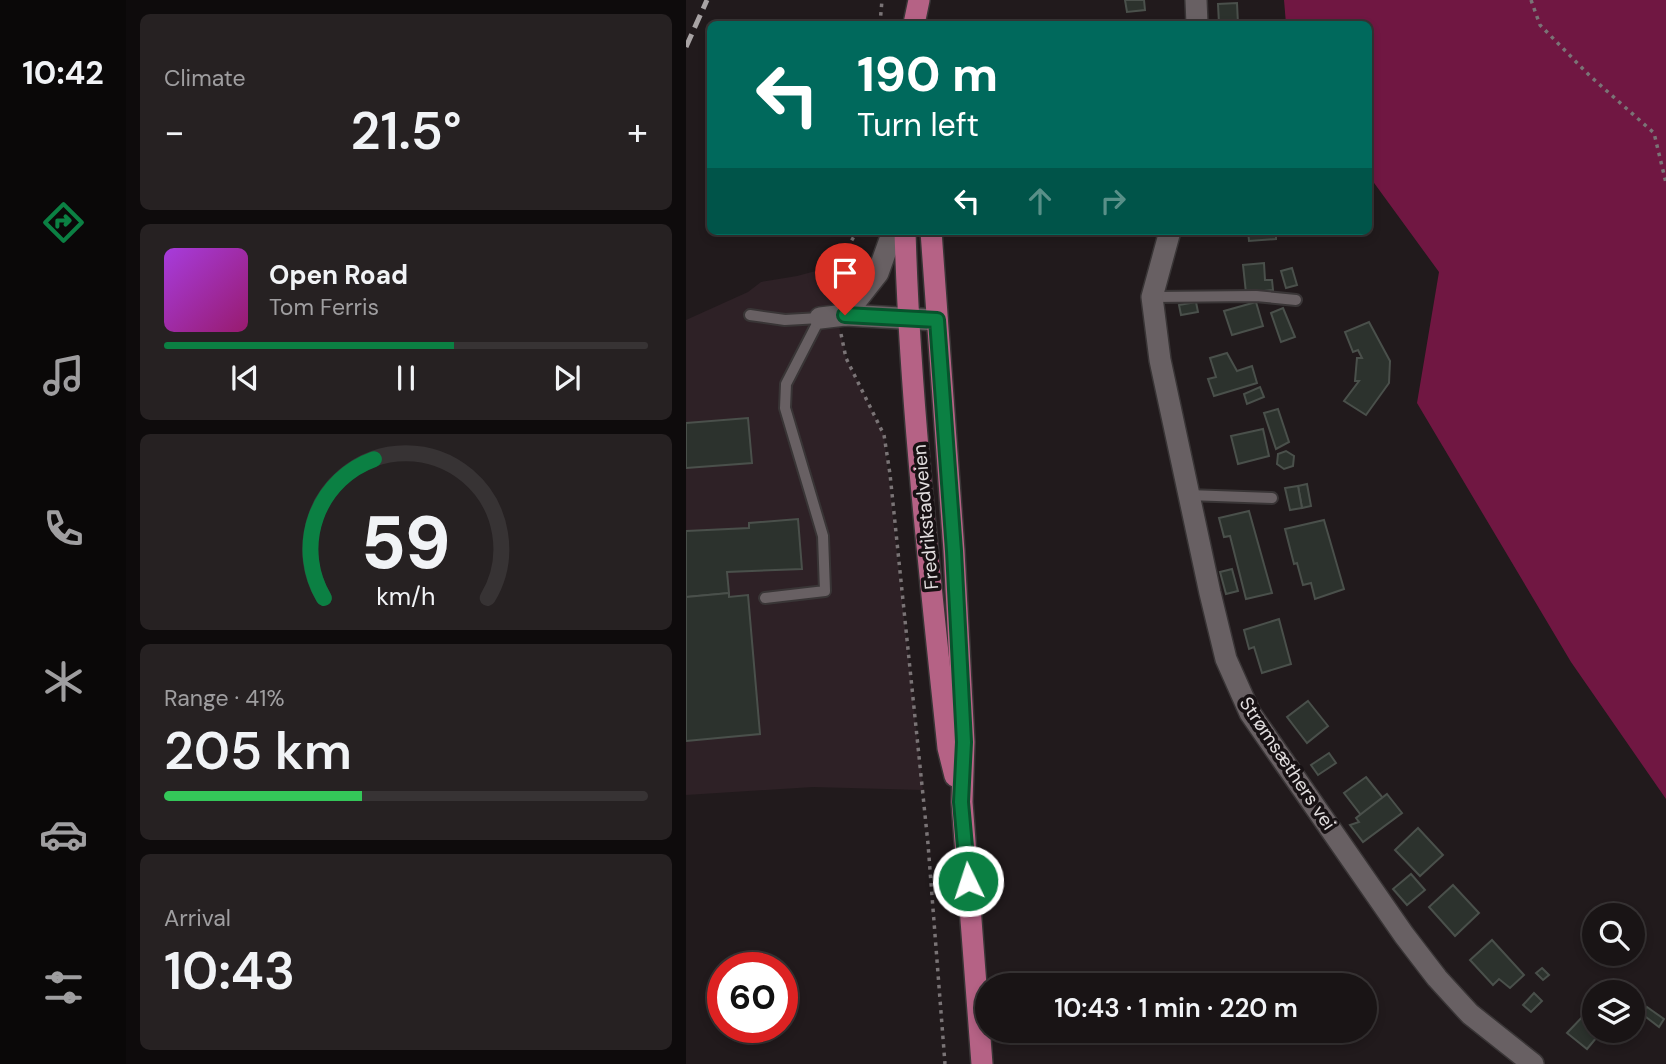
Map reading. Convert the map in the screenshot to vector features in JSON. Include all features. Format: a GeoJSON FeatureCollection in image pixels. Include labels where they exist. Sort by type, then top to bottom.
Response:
{"type":"FeatureCollection","features":[{"type":"Feature","properties":{"kind":"main road"},"geometry":{"type":"LineString","coordinates":[[916,21],[919,0],[920,21]]}},
{"type":"Feature","properties":{"kind":"main road","name":"Fredrikstadveien"},"geometry":{"type":"LineString","coordinates":[[905,235],[908,318],[948,748],[961,802]]}},
{"type":"Feature","properties":{"kind":"main road","name":"Fredrikstadveien"},"geometry":{"type":"LineString","coordinates":[[931,235],[964,742],[961,802],[982,1064]]}},
{"type":"Feature","properties":{"kind":"street"},"geometry":{"type":"LineString","coordinates":[[1196,0],[1197,21]]}},
{"type":"Feature","properties":{"kind":"street"},"geometry":{"type":"LineString","coordinates":[[834,316],[878,273],[892,235]]}},
{"type":"Feature","properties":{"kind":"street","name":"Strømsæthers vei"},"geometry":{"type":"LineString","coordinates":[[1169,235],[1154,278],[1152,297],[1160,360],[1226,659],[1250,713],[1404,935],[1437,978],[1470,1014],[1533,1064]]}},
{"type":"Feature","properties":{"kind":"street"},"geometry":{"type":"LineString","coordinates":[[834,316],[937,320]]}},
{"type":"Feature","properties":{"kind":"lane"},"geometry":{"type":"LineString","coordinates":[[1152,297],[1256,296],[1296,300]]}},
{"type":"Feature","properties":{"kind":"lane"},"geometry":{"type":"LineString","coordinates":[[750,315],[785,320],[834,316]]}},
{"type":"Feature","properties":{"kind":"lane"},"geometry":{"type":"LineString","coordinates":[[765,598],[825,592],[822,536],[785,408],[786,384],[834,316]]}},
{"type":"Feature","properties":{"kind":"lane"},"geometry":{"type":"LineString","coordinates":[[1188,495],[1272,498]]}},
{"type":"Feature","properties":{"kind":"path"},"geometry":{"type":"LineString","coordinates":[[880,21],[882,0]]}},
{"type":"Feature","properties":{"kind":"path"},"geometry":{"type":"LineString","coordinates":[[1531,0],[1540,25],[1590,76],[1654,133],[1666,183]]}},
{"type":"Feature","properties":{"kind":"path"},"geometry":{"type":"LineString","coordinates":[[856,235],[838,265],[831,290],[834,316],[846,358],[884,435],[890,474],[929,844],[945,1064]]}},
{"type":"Feature","properties":{"kind":"shaded area"},"geometry":{"type":"Polygon","coordinates":[[[1284,0],[1666,0],[1666,799],[1571,662],[1417,403],[1439,272],[1372,180],[1372,21],[1286,21],[1284,0]]]}},
{"type":"Feature","properties":{"kind":"shaded area"},"geometry":{"type":"Polygon","coordinates":[[[838,265],[831,290],[846,358],[884,435],[923,790],[813,787],[686,795],[686,320],[748,292],[761,282],[838,265]]]}},
{"type":"Feature","properties":{"kind":"building"},"geometry":{"type":"Polygon","coordinates":[[[1125,0],[1144,0],[1145,10],[1127,12],[1125,0]]]}},
{"type":"Feature","properties":{"kind":"building"},"geometry":{"type":"Polygon","coordinates":[[[1237,3],[1238,21],[1219,21],[1218,4],[1237,3]]]}},
{"type":"Feature","properties":{"kind":"building"},"geometry":{"type":"Polygon","coordinates":[[[1248,235],[1276,235],[1276,239],[1249,241],[1248,235]]]}},
{"type":"Feature","properties":{"kind":"building"},"geometry":{"type":"Polygon","coordinates":[[[1264,263],[1265,280],[1272,280],[1273,290],[1246,293],[1243,265],[1264,263]]]}},
{"type":"Feature","properties":{"kind":"building"},"geometry":{"type":"Polygon","coordinates":[[[1292,268],[1297,285],[1286,288],[1281,271],[1292,268]]]}},
{"type":"Feature","properties":{"kind":"building"},"geometry":{"type":"Polygon","coordinates":[[[1196,302],[1198,312],[1181,315],[1179,305],[1196,302]]]}},
{"type":"Feature","properties":{"kind":"building"},"geometry":{"type":"Polygon","coordinates":[[[1256,302],[1263,326],[1232,335],[1224,311],[1256,302]]]}},
{"type":"Feature","properties":{"kind":"building"},"geometry":{"type":"Polygon","coordinates":[[[1283,308],[1295,337],[1281,342],[1271,313],[1283,308]]]}},
{"type":"Feature","properties":{"kind":"building"},"geometry":{"type":"Polygon","coordinates":[[[1369,322],[1390,361],[1389,383],[1366,415],[1344,401],[1359,381],[1355,381],[1357,358],[1362,358],[1358,350],[1353,352],[1345,332],[1369,322]]]}},
{"type":"Feature","properties":{"kind":"building"},"geometry":{"type":"Polygon","coordinates":[[[1227,353],[1237,371],[1252,366],[1257,383],[1214,396],[1208,379],[1216,377],[1210,358],[1227,353]]]}},
{"type":"Feature","properties":{"kind":"building"},"geometry":{"type":"Polygon","coordinates":[[[1260,387],[1264,397],[1247,404],[1244,394],[1260,387]]]}},
{"type":"Feature","properties":{"kind":"building"},"geometry":{"type":"Polygon","coordinates":[[[1278,409],[1289,442],[1276,449],[1264,413],[1278,409]]]}},
{"type":"Feature","properties":{"kind":"building"},"geometry":{"type":"Polygon","coordinates":[[[748,418],[752,463],[686,468],[686,423],[748,418]]]}},
{"type":"Feature","properties":{"kind":"building"},"geometry":{"type":"Polygon","coordinates":[[[1263,429],[1269,456],[1238,464],[1231,436],[1263,429]]]}},
{"type":"Feature","properties":{"kind":"building"},"geometry":{"type":"Polygon","coordinates":[[[1286,451],[1294,456],[1293,466],[1284,469],[1277,464],[1278,454],[1286,451]]]}},
{"type":"Feature","properties":{"kind":"building"},"geometry":{"type":"Polygon","coordinates":[[[1307,484],[1311,506],[1302,508],[1298,486],[1307,484]]]}},
{"type":"Feature","properties":{"kind":"building"},"geometry":{"type":"Polygon","coordinates":[[[1298,486],[1302,508],[1290,510],[1285,488],[1298,486]]]}},
{"type":"Feature","properties":{"kind":"building"},"geometry":{"type":"Polygon","coordinates":[[[1249,511],[1272,593],[1246,599],[1230,536],[1224,537],[1219,518],[1249,511]]]}},
{"type":"Feature","properties":{"kind":"building"},"geometry":{"type":"Polygon","coordinates":[[[798,519],[802,569],[727,572],[729,593],[686,597],[686,531],[749,528],[749,523],[798,519]]]}},
{"type":"Feature","properties":{"kind":"building"},"geometry":{"type":"Polygon","coordinates":[[[1324,520],[1344,589],[1315,599],[1311,583],[1303,585],[1297,563],[1294,564],[1285,529],[1324,520]]]}},
{"type":"Feature","properties":{"kind":"building"},"geometry":{"type":"Polygon","coordinates":[[[1232,569],[1238,591],[1226,594],[1220,572],[1232,569]]]}},
{"type":"Feature","properties":{"kind":"building"},"geometry":{"type":"Polygon","coordinates":[[[729,593],[729,597],[748,595],[760,734],[686,741],[686,597],[729,593]]]}},
{"type":"Feature","properties":{"kind":"building"},"geometry":{"type":"Polygon","coordinates":[[[1279,619],[1291,664],[1262,673],[1254,647],[1249,649],[1244,630],[1279,619]]]}},
{"type":"Feature","properties":{"kind":"building"},"geometry":{"type":"Polygon","coordinates":[[[1308,701],[1328,726],[1307,743],[1287,717],[1308,701]]]}},
{"type":"Feature","properties":{"kind":"building"},"geometry":{"type":"Polygon","coordinates":[[[1329,753],[1336,763],[1318,775],[1311,765],[1329,753]]]}},
{"type":"Feature","properties":{"kind":"building"},"geometry":{"type":"Polygon","coordinates":[[[1366,777],[1383,798],[1361,815],[1344,793],[1366,777]]]}},
{"type":"Feature","properties":{"kind":"building"},"geometry":{"type":"Polygon","coordinates":[[[1387,794],[1402,813],[1363,842],[1350,825],[1359,822],[1356,818],[1387,794]]]}},
{"type":"Feature","properties":{"kind":"building"},"geometry":{"type":"Polygon","coordinates":[[[1418,828],[1443,855],[1420,876],[1395,850],[1418,828]]]}},
{"type":"Feature","properties":{"kind":"building"},"geometry":{"type":"Polygon","coordinates":[[[1411,874],[1425,890],[1407,905],[1393,889],[1411,874]]]}},
{"type":"Feature","properties":{"kind":"building"},"geometry":{"type":"Polygon","coordinates":[[[1453,885],[1479,913],[1455,936],[1429,907],[1453,885]]]}},
{"type":"Feature","properties":{"kind":"building"},"geometry":{"type":"Polygon","coordinates":[[[1492,940],[1524,975],[1510,988],[1499,979],[1493,985],[1470,960],[1492,940]]]}},
{"type":"Feature","properties":{"kind":"building"},"geometry":{"type":"Polygon","coordinates":[[[1542,968],[1549,975],[1543,980],[1536,973],[1542,968]]]}},
{"type":"Feature","properties":{"kind":"building"},"geometry":{"type":"Polygon","coordinates":[[[1534,993],[1542,1001],[1531,1012],[1523,1005],[1534,993]]]}},
{"type":"Feature","properties":{"kind":"building"},"geometry":{"type":"Polygon","coordinates":[[[1647,1007],[1664,1019],[1659,1027],[1645,1016],[1647,1007]]]}},
{"type":"Feature","properties":{"kind":"building"},"geometry":{"type":"Polygon","coordinates":[[[1582,1017],[1582,1043],[1592,1043],[1587,1049],[1567,1033],[1582,1017]]]}},
{"type":"Feature","properties":{"kind":"railway"},"geometry":{"type":"LineString","coordinates":[[686,47],[707,0]]}},
{"type":"Feature","properties":{"kind":"route"},"geometry":{"type":"LineString","coordinates":[[845,315],[937,320],[954,551],[964,742],[961,802],[968,881]]}}]}
